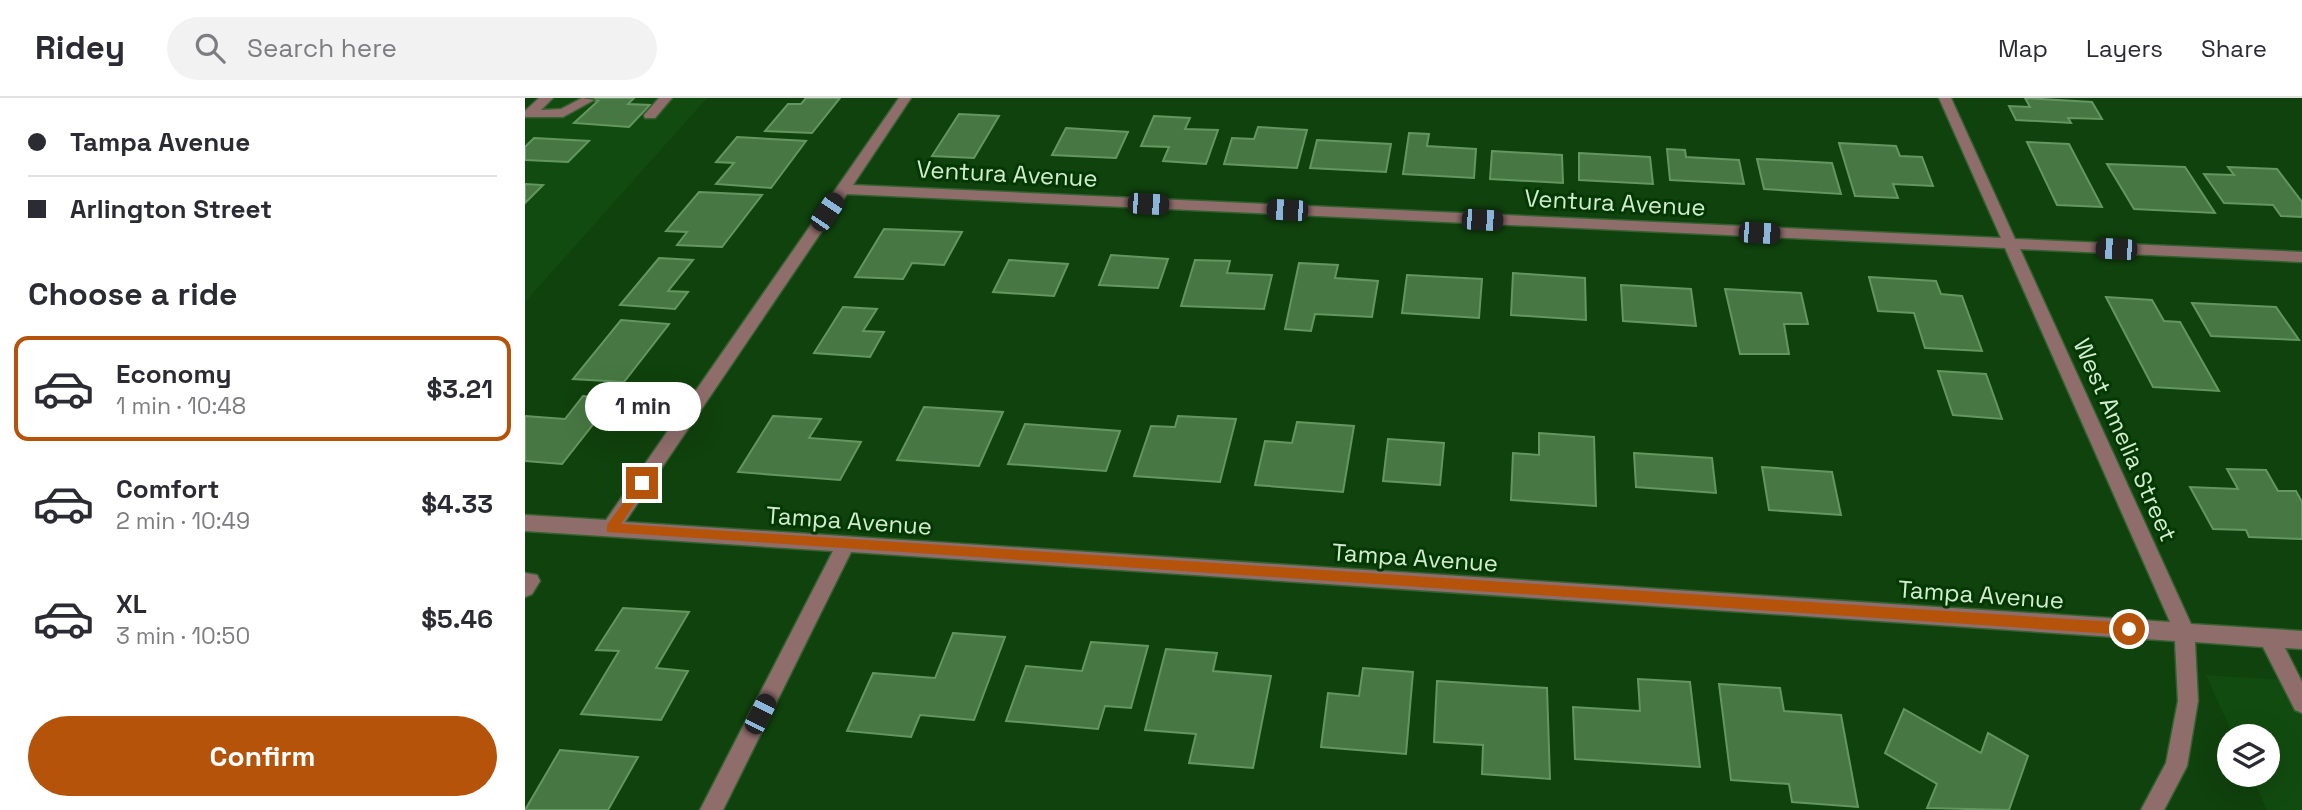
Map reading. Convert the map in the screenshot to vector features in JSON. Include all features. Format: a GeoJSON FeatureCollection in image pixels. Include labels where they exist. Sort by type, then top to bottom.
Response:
{"type":"FeatureCollection","features":[{"type":"Feature","properties":{"kind":"street"},"geometry":{"type":"LineString","coordinates":[[527,114],[547,98]]}},
{"type":"Feature","properties":{"kind":"street"},"geometry":{"type":"LineString","coordinates":[[650,116],[666,98]]}},
{"type":"Feature","properties":{"kind":"street"},"geometry":{"type":"LineString","coordinates":[[611,528],[905,98]]}},
{"type":"Feature","properties":{"kind":"street","name":"West Amelia Street"},"geometry":{"type":"LineString","coordinates":[[1945,98],[2185,633],[2188,701],[2176,765],[2152,810]]}},
{"type":"Feature","properties":{"kind":"street"},"geometry":{"type":"LineString","coordinates":[[527,114],[563,113],[588,100]]}},
{"type":"Feature","properties":{"kind":"street","name":"Ventura Avenue"},"geometry":{"type":"LineString","coordinates":[[842,189],[2302,257]]}},
{"type":"Feature","properties":{"kind":"street","name":"Tampa Avenue"},"geometry":{"type":"LineString","coordinates":[[525,523],[2302,640]]}},
{"type":"Feature","properties":{"kind":"street"},"geometry":{"type":"LineString","coordinates":[[711,810],[845,546]]}},
{"type":"Feature","properties":{"kind":"street"},"geometry":{"type":"LineString","coordinates":[[525,581],[530,581],[525,588]]}},
{"type":"Feature","properties":{"kind":"street"},"geometry":{"type":"LineString","coordinates":[[2269,638],[2302,703]]}},
{"type":"Feature","properties":{"kind":"shaded area"},"geometry":{"type":"Polygon","coordinates":[[[541,98],[707,98],[525,302],[525,113],[541,98]]]}},
{"type":"Feature","properties":{"kind":"shaded area"},"geometry":{"type":"Polygon","coordinates":[[[2206,675],[2302,681],[2302,810],[2267,810],[2256,787],[2280,787],[2280,724],[2228,724],[2206,675]]]}},
{"type":"Feature","properties":{"kind":"building"},"geometry":{"type":"Polygon","coordinates":[[[578,98],[634,98],[628,104],[650,105],[629,127],[574,123],[598,101],[578,98]]]}},
{"type":"Feature","properties":{"kind":"building"},"geometry":{"type":"Polygon","coordinates":[[[806,98],[840,98],[812,133],[765,131],[788,104],[801,104],[806,98]]]}},
{"type":"Feature","properties":{"kind":"building"},"geometry":{"type":"Polygon","coordinates":[[[2025,98],[2092,102],[2102,119],[2068,118],[2071,123],[2016,120],[2009,106],[2030,107],[2025,98]]]}},
{"type":"Feature","properties":{"kind":"building"},"geometry":{"type":"Polygon","coordinates":[[[959,114],[999,116],[974,158],[932,156],[959,114]]]}},
{"type":"Feature","properties":{"kind":"building"},"geometry":{"type":"Polygon","coordinates":[[[1154,116],[1190,118],[1185,129],[1218,130],[1206,164],[1163,161],[1169,147],[1141,146],[1154,116]]]}},
{"type":"Feature","properties":{"kind":"building"},"geometry":{"type":"Polygon","coordinates":[[[1258,127],[1307,130],[1297,168],[1224,164],[1232,138],[1254,139],[1258,127]]]}},
{"type":"Feature","properties":{"kind":"building"},"geometry":{"type":"Polygon","coordinates":[[[1066,128],[1128,132],[1116,158],[1052,155],[1066,128]]]}},
{"type":"Feature","properties":{"kind":"building"},"geometry":{"type":"Polygon","coordinates":[[[1409,133],[1429,134],[1427,146],[1476,149],[1474,178],[1403,174],[1409,133]]]}},
{"type":"Feature","properties":{"kind":"building"},"geometry":{"type":"Polygon","coordinates":[[[737,137],[806,141],[771,188],[716,184],[734,163],[716,162],[737,137]]]}},
{"type":"Feature","properties":{"kind":"building"},"geometry":{"type":"Polygon","coordinates":[[[534,138],[589,141],[568,162],[525,160],[525,147],[534,138]]]}},
{"type":"Feature","properties":{"kind":"building"},"geometry":{"type":"Polygon","coordinates":[[[1317,140],[1391,144],[1386,172],[1310,168],[1317,140]]]}},
{"type":"Feature","properties":{"kind":"building"},"geometry":{"type":"Polygon","coordinates":[[[2027,142],[2069,144],[2102,207],[2057,205],[2027,142]]]}},
{"type":"Feature","properties":{"kind":"building"},"geometry":{"type":"Polygon","coordinates":[[[1839,143],[1896,146],[1900,156],[1922,157],[1933,186],[1893,184],[1898,198],[1855,196],[1839,143]]]}},
{"type":"Feature","properties":{"kind":"building"},"geometry":{"type":"Polygon","coordinates":[[[1667,149],[1685,150],[1686,157],[1739,160],[1744,184],[1670,180],[1667,149]]]}},
{"type":"Feature","properties":{"kind":"building"},"geometry":{"type":"Polygon","coordinates":[[[1492,151],[1562,155],[1563,183],[1490,179],[1492,151]]]}},
{"type":"Feature","properties":{"kind":"building"},"geometry":{"type":"Polygon","coordinates":[[[1579,153],[1650,157],[1653,184],[1579,180],[1579,153]]]}},
{"type":"Feature","properties":{"kind":"building"},"geometry":{"type":"Polygon","coordinates":[[[1757,159],[1832,163],[1841,194],[1764,189],[1757,159]]]}},
{"type":"Feature","properties":{"kind":"building"},"geometry":{"type":"Polygon","coordinates":[[[2107,164],[2185,167],[2215,213],[2134,209],[2107,164]]]}},
{"type":"Feature","properties":{"kind":"building"},"geometry":{"type":"Polygon","coordinates":[[[2228,167],[2277,169],[2302,202],[2302,217],[2281,216],[2273,205],[2224,203],[2204,174],[2234,175],[2228,167]]]}},
{"type":"Feature","properties":{"kind":"building"},"geometry":{"type":"Polygon","coordinates":[[[525,184],[543,185],[525,203],[525,184]]]}},
{"type":"Feature","properties":{"kind":"building"},"geometry":{"type":"Polygon","coordinates":[[[699,192],[762,195],[722,247],[677,245],[687,232],[666,231],[699,192]]]}},
{"type":"Feature","properties":{"kind":"building"},"geometry":{"type":"Polygon","coordinates":[[[884,229],[962,232],[944,265],[912,263],[903,279],[855,277],[884,229]]]}},
{"type":"Feature","properties":{"kind":"building"},"geometry":{"type":"Polygon","coordinates":[[[1111,255],[1168,259],[1158,288],[1099,285],[1111,255]]]}},
{"type":"Feature","properties":{"kind":"building"},"geometry":{"type":"Polygon","coordinates":[[[659,258],[693,260],[668,291],[688,292],[675,309],[620,305],[659,258]]]}},
{"type":"Feature","properties":{"kind":"building"},"geometry":{"type":"Polygon","coordinates":[[[1009,260],[1068,264],[1054,296],[993,292],[1009,260]]]}},
{"type":"Feature","properties":{"kind":"building"},"geometry":{"type":"Polygon","coordinates":[[[1195,260],[1230,261],[1227,273],[1272,275],[1264,309],[1181,306],[1195,260]]]}},
{"type":"Feature","properties":{"kind":"building"},"geometry":{"type":"Polygon","coordinates":[[[1299,263],[1338,265],[1335,278],[1378,281],[1372,317],[1315,314],[1311,331],[1285,329],[1299,263]]]}},
{"type":"Feature","properties":{"kind":"building"},"geometry":{"type":"Polygon","coordinates":[[[1513,273],[1585,278],[1586,320],[1511,315],[1513,273]]]}},
{"type":"Feature","properties":{"kind":"building"},"geometry":{"type":"Polygon","coordinates":[[[1407,275],[1482,279],[1479,318],[1402,313],[1407,275]]]}},
{"type":"Feature","properties":{"kind":"building"},"geometry":{"type":"Polygon","coordinates":[[[1869,277],[1936,281],[1941,294],[1962,296],[1982,351],[1925,348],[1914,313],[1878,311],[1869,277]]]}},
{"type":"Feature","properties":{"kind":"building"},"geometry":{"type":"Polygon","coordinates":[[[1621,285],[1691,289],[1696,326],[1623,321],[1621,285]]]}},
{"type":"Feature","properties":{"kind":"building"},"geometry":{"type":"Polygon","coordinates":[[[1725,289],[1801,293],[1808,324],[1784,324],[1789,354],[1740,354],[1725,289]]]}},
{"type":"Feature","properties":{"kind":"building"},"geometry":{"type":"Polygon","coordinates":[[[2106,297],[2152,300],[2164,321],[2180,322],[2219,391],[2153,387],[2106,297]]]}},
{"type":"Feature","properties":{"kind":"building"},"geometry":{"type":"Polygon","coordinates":[[[2192,303],[2276,307],[2299,340],[2211,336],[2192,303]]]}},
{"type":"Feature","properties":{"kind":"building"},"geometry":{"type":"Polygon","coordinates":[[[843,307],[877,309],[863,331],[884,332],[870,357],[814,353],[843,307]]]}},
{"type":"Feature","properties":{"kind":"building"},"geometry":{"type":"Polygon","coordinates":[[[621,320],[669,324],[624,382],[573,379],[621,320]]]}},
{"type":"Feature","properties":{"kind":"building"},"geometry":{"type":"Polygon","coordinates":[[[1938,371],[1986,374],[2002,419],[1953,415],[1938,371]]]}},
{"type":"Feature","properties":{"kind":"building"},"geometry":{"type":"Polygon","coordinates":[[[583,396],[613,399],[562,464],[525,461],[525,416],[565,419],[583,396]]]}},
{"type":"Feature","properties":{"kind":"building"},"geometry":{"type":"Polygon","coordinates":[[[924,407],[1003,412],[979,466],[897,460],[924,407]]]}},
{"type":"Feature","properties":{"kind":"building"},"geometry":{"type":"Polygon","coordinates":[[[773,416],[821,419],[809,438],[861,442],[840,480],[738,472],[773,416]]]}},
{"type":"Feature","properties":{"kind":"building"},"geometry":{"type":"Polygon","coordinates":[[[1178,416],[1236,419],[1220,482],[1134,476],[1151,426],[1175,427],[1178,416]]]}},
{"type":"Feature","properties":{"kind":"building"},"geometry":{"type":"Polygon","coordinates":[[[1297,422],[1354,426],[1343,492],[1255,485],[1265,441],[1292,443],[1297,422]]]}},
{"type":"Feature","properties":{"kind":"building"},"geometry":{"type":"Polygon","coordinates":[[[1025,424],[1120,431],[1106,471],[1008,464],[1025,424]]]}},
{"type":"Feature","properties":{"kind":"building"},"geometry":{"type":"Polygon","coordinates":[[[1539,433],[1594,437],[1596,506],[1511,500],[1513,453],[1539,455],[1539,433]]]}},
{"type":"Feature","properties":{"kind":"building"},"geometry":{"type":"Polygon","coordinates":[[[1388,439],[1444,443],[1440,485],[1383,481],[1388,439]]]}},
{"type":"Feature","properties":{"kind":"building"},"geometry":{"type":"Polygon","coordinates":[[[1634,453],[1712,458],[1716,493],[1636,487],[1634,453]]]}},
{"type":"Feature","properties":{"kind":"building"},"geometry":{"type":"Polygon","coordinates":[[[1762,467],[1832,472],[1841,515],[1769,510],[1762,467]]]}},
{"type":"Feature","properties":{"kind":"building"},"geometry":{"type":"Polygon","coordinates":[[[2227,469],[2266,470],[2278,491],[2296,491],[2302,502],[2302,539],[2249,537],[2246,530],[2213,529],[2190,487],[2238,489],[2227,469]]]}},
{"type":"Feature","properties":{"kind":"building"},"geometry":{"type":"Polygon","coordinates":[[[623,608],[689,612],[656,668],[688,671],[661,720],[581,714],[619,651],[596,650],[623,608]]]}},
{"type":"Feature","properties":{"kind":"building"},"geometry":{"type":"Polygon","coordinates":[[[953,633],[1005,637],[974,720],[920,715],[911,737],[847,731],[873,673],[935,678],[953,633]]]}},
{"type":"Feature","properties":{"kind":"building"},"geometry":{"type":"Polygon","coordinates":[[[1091,642],[1148,646],[1131,708],[1105,706],[1098,729],[1006,721],[1026,666],[1082,671],[1091,642]]]}},
{"type":"Feature","properties":{"kind":"building"},"geometry":{"type":"Polygon","coordinates":[[[1166,649],[1217,653],[1213,671],[1271,676],[1253,768],[1189,763],[1196,734],[1145,730],[1166,649]]]}},
{"type":"Feature","properties":{"kind":"building"},"geometry":{"type":"Polygon","coordinates":[[[1363,668],[1413,672],[1406,754],[1321,747],[1328,693],[1359,696],[1363,668]]]}},
{"type":"Feature","properties":{"kind":"building"},"geometry":{"type":"Polygon","coordinates":[[[1638,679],[1690,682],[1700,767],[1575,759],[1573,707],[1640,711],[1638,679]]]}},
{"type":"Feature","properties":{"kind":"building"},"geometry":{"type":"Polygon","coordinates":[[[1437,681],[1547,688],[1550,779],[1482,774],[1483,745],[1434,742],[1437,681]]]}},
{"type":"Feature","properties":{"kind":"building"},"geometry":{"type":"Polygon","coordinates":[[[1719,684],[1780,688],[1784,711],[1841,715],[1858,807],[1792,802],[1789,784],[1731,780],[1719,684]]]}},
{"type":"Feature","properties":{"kind":"building"},"geometry":{"type":"Polygon","coordinates":[[[1904,709],[1981,753],[1988,733],[2028,756],[2009,810],[1927,808],[1937,784],[1885,753],[1904,709]]]}},
{"type":"Feature","properties":{"kind":"building"},"geometry":{"type":"Polygon","coordinates":[[[560,750],[638,757],[608,810],[525,810],[560,750]]]}},
{"type":"Feature","properties":{"kind":"route"},"geometry":{"type":"LineString","coordinates":[[642,483],[611,528],[845,546],[2129,629]]}}]}
